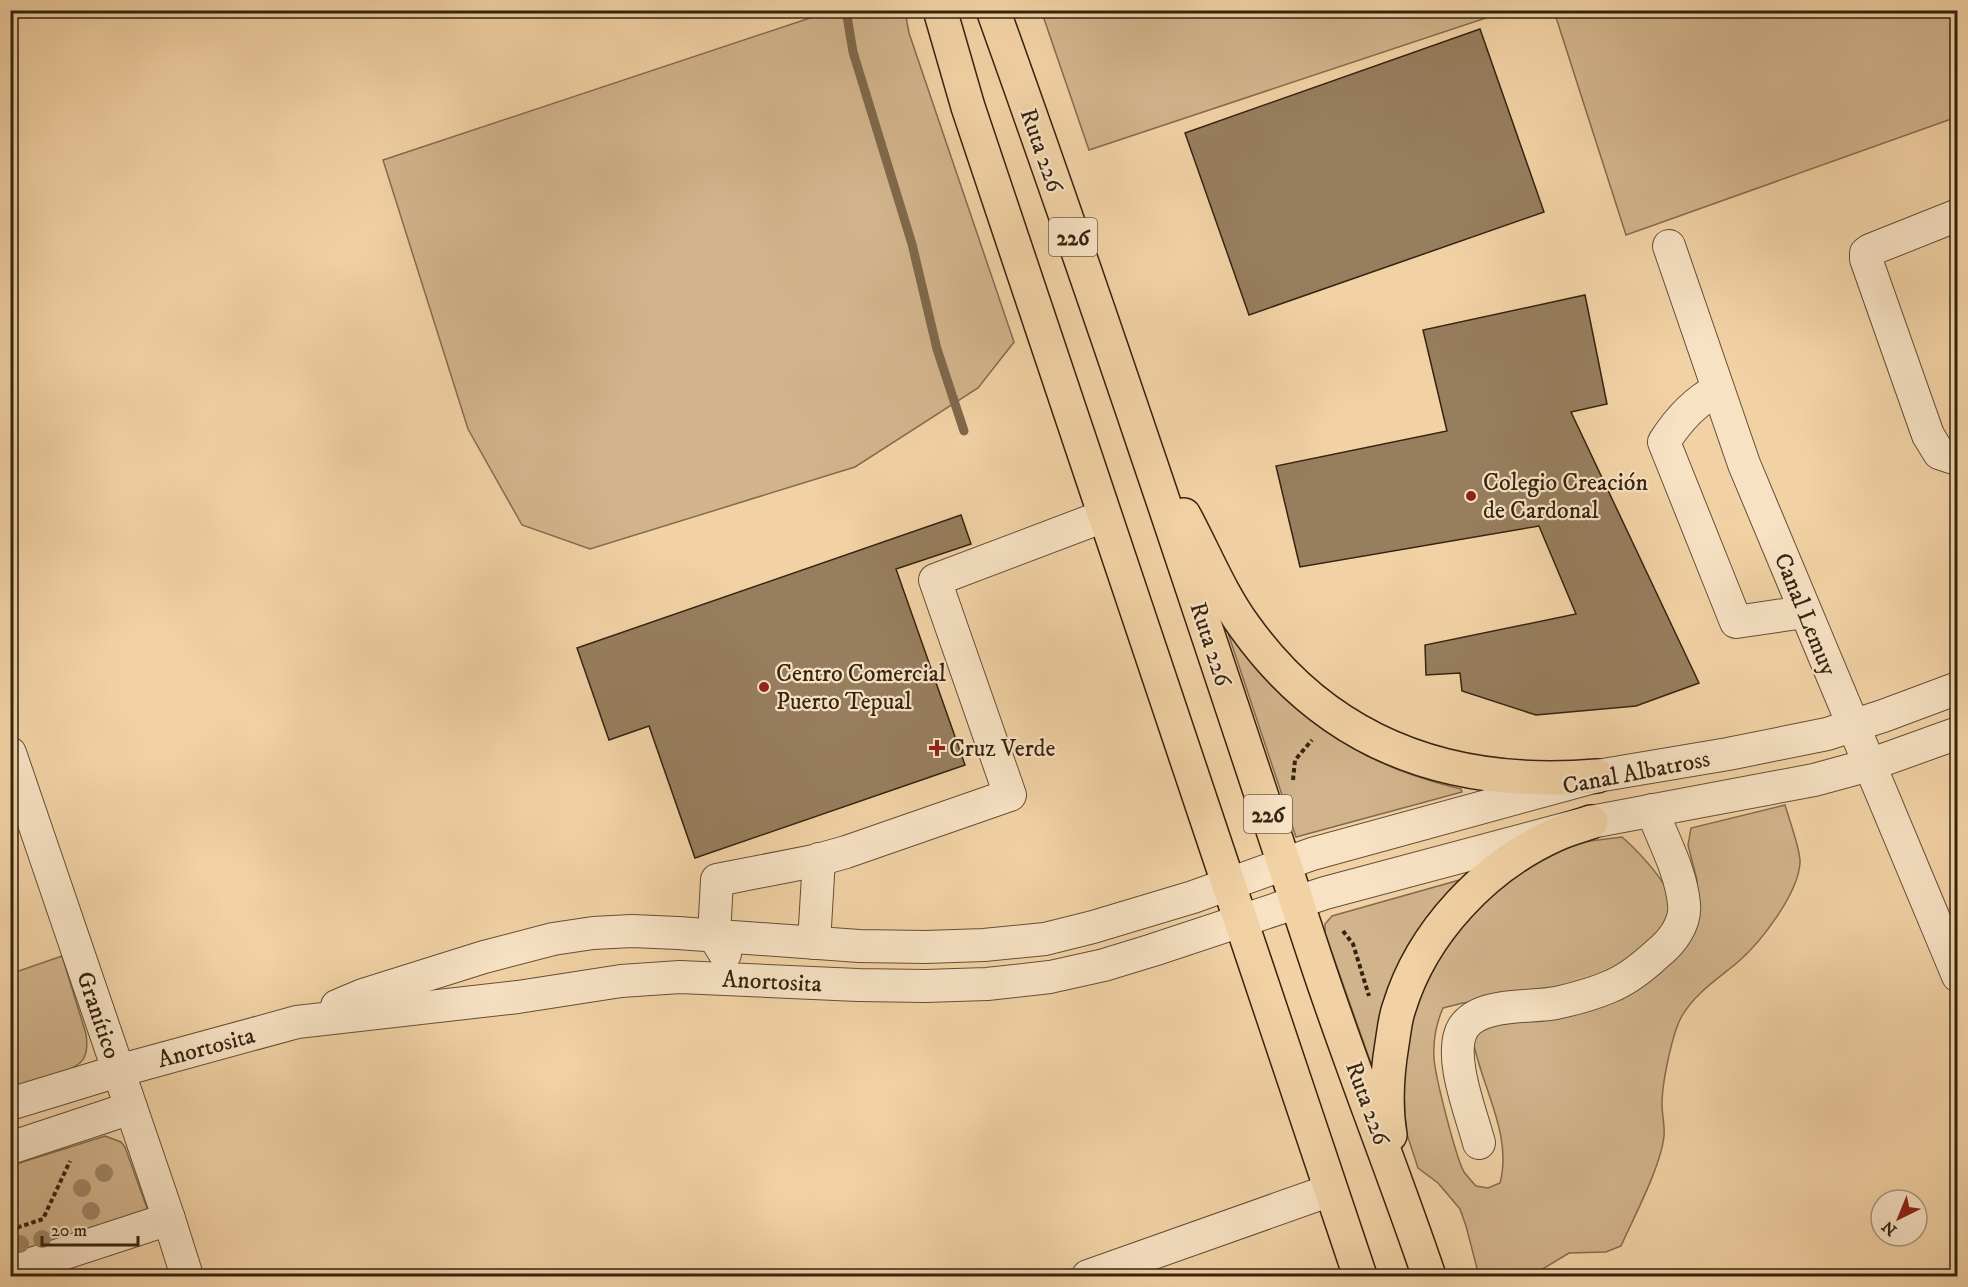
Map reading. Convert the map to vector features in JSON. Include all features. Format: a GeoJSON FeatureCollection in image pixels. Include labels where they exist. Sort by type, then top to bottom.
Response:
{"type":"FeatureCollection","features":[{"type":"Feature","properties":{"kind":"main road","name":"226"},"geometry":{"type":"LineString","coordinates":[[940,10],[968,107],[1359,1276]]}},
{"type":"Feature","properties":{"kind":"main road","name":"Ruta 226"},"geometry":{"type":"LineString","coordinates":[[993,10],[1142,436],[1298,858],[1311,897],[1317,961],[1429,1276]]}},
{"type":"Feature","properties":{"kind":"main road"},"geometry":{"type":"LineString","coordinates":[[1142,436],[1243,625],[1284,673],[1333,715],[1383,745],[1439,765],[1517,778],[1557,779],[1596,776]]}},
{"type":"Feature","properties":{"kind":"main road"},"geometry":{"type":"LineString","coordinates":[[1400,1190],[1387,1113],[1389,1064],[1398,1009],[1410,977],[1426,947],[1467,898],[1493,872],[1518,855],[1557,834],[1591,822]]}},
{"type":"Feature","properties":{"kind":"street"},"geometry":{"type":"LineString","coordinates":[[1958,215],[1870,249],[1866,253],[1866,259],[1928,435],[1939,453],[1951,458],[1958,455]]}},
{"type":"Feature","properties":{"kind":"street","name":"Canal Lemuy"},"geometry":{"type":"LineString","coordinates":[[1670,246],[1744,464],[1958,976]]}},
{"type":"Feature","properties":{"kind":"street"},"geometry":{"type":"LineString","coordinates":[[1717,390],[1680,419],[1664,442],[1736,622],[1804,612]]}},
{"type":"Feature","properties":{"kind":"street"},"geometry":{"type":"LineString","coordinates":[[739,978],[714,936],[717,880],[819,860],[1010,795],[934,580],[1104,516]]}},
{"type":"Feature","properties":{"kind":"street","name":"Canal Albatross"},"geometry":{"type":"LineString","coordinates":[[1227,884],[1298,858],[1596,776],[1792,742],[1852,726],[1958,688]]}},
{"type":"Feature","properties":{"kind":"street","name":"Canal Albatross"},"geometry":{"type":"LineString","coordinates":[[1240,921],[1311,897],[1591,822],[1814,780],[1869,765],[1958,733]]}},
{"type":"Feature","properties":{"kind":"street","name":"Granítico"},"geometry":{"type":"LineString","coordinates":[[10,753],[187,1276]]}},
{"type":"Feature","properties":{"kind":"street"},"geometry":{"type":"LineString","coordinates":[[1479,1143],[1459,1068],[1457,1047],[1463,1028],[1475,1016],[1497,1009],[1556,1003],[1608,988],[1626,978],[1662,951],[1674,938],[1681,924],[1684,906],[1680,882],[1652,810]]}},
{"type":"Feature","properties":{"kind":"street"},"geometry":{"type":"LineString","coordinates":[[814,943],[819,860]]}},
{"type":"Feature","properties":{"kind":"street","name":"Anortosita"},"geometry":{"type":"LineString","coordinates":[[10,1104],[118,1071],[297,1022],[363,995],[484,957],[553,939],[593,933],[632,931],[814,943],[925,947],[984,945],[1045,939],[1132,916],[1227,884]]}},
{"type":"Feature","properties":{"kind":"street","name":"Anortosita"},"geometry":{"type":"LineString","coordinates":[[297,1022],[508,998],[621,981],[680,977],[858,985],[987,984],[1050,977],[1104,964],[1240,921]]}},
{"type":"Feature","properties":{"kind":"street"},"geometry":{"type":"LineString","coordinates":[[10,1148],[131,1108]]}},
{"type":"Feature","properties":{"kind":"street"},"geometry":{"type":"LineString","coordinates":[[1088,1276],[1331,1190]]}},
{"type":"Feature","properties":{"kind":"street"},"geometry":{"type":"LineString","coordinates":[[10,1271],[169,1219]]}},
{"type":"Feature","properties":{"kind":"path"},"geometry":{"type":"LineString","coordinates":[[1294,784],[1295,760],[1333,715]]}},
{"type":"Feature","properties":{"kind":"path"},"geometry":{"type":"LineString","coordinates":[[1341,929],[1353,944],[1368,995],[1398,1009]]}},
{"type":"Feature","properties":{"kind":"path"},"geometry":{"type":"LineString","coordinates":[[10,1230],[43,1220],[71,1158]]}},
{"type":"Feature","properties":{"kind":"shaded area"},"geometry":{"type":"Polygon","coordinates":[[[1041,10],[1507,10],[1507,11],[1089,150],[1041,10]]]}},
{"type":"Feature","properties":{"kind":"shaded area"},"geometry":{"type":"Polygon","coordinates":[[[814,11],[905,11],[909,33],[1014,342],[978,388],[855,467],[590,549],[522,525],[468,429],[383,160],[816,16],[814,11]]]}},
{"type":"Feature","properties":{"kind":"shaded area"},"geometry":{"type":"Polygon","coordinates":[[[1554,11],[1957,11],[1957,117],[1626,235],[1554,11]]]}},
{"type":"Feature","properties":{"kind":"shaded area"},"geometry":{"type":"Polygon","coordinates":[[[1228,633],[1263,676],[1309,717],[1353,748],[1402,771],[1461,789],[1462,792],[1296,837],[1228,633]]]}},
{"type":"Feature","properties":{"kind":"shaded area"},"geometry":{"type":"Polygon","coordinates":[[[1785,805],[1799,851],[1800,863],[1793,889],[1777,917],[1757,942],[1738,962],[1700,993],[1687,1008],[1678,1024],[1671,1046],[1664,1084],[1662,1148],[1646,1191],[1621,1246],[1606,1252],[1569,1253],[1531,1276],[1479,1276],[1460,1209],[1438,1183],[1418,1168],[1405,1128],[1399,1048],[1427,962],[1496,882],[1574,843],[1622,837],[1660,878],[1670,897],[1672,905],[1669,929],[1591,986],[1463,1003],[1443,1008],[1438,1020],[1434,1058],[1446,1116],[1464,1172],[1476,1186],[1488,1188],[1500,1183],[1503,1165],[1502,1147],[1499,1129],[1473,1040],[1481,1031],[1493,1025],[1554,1018],[1687,943],[1699,919],[1697,880],[1688,845],[1691,828],[1785,805]]]}},
{"type":"Feature","properties":{"kind":"shaded area"},"geometry":{"type":"Polygon","coordinates":[[[1463,879],[1374,1072],[1325,933],[1325,924],[1332,916],[1463,879]]]}},
{"type":"Feature","properties":{"kind":"shaded area"},"geometry":{"type":"Polygon","coordinates":[[[62,956],[86,1034],[87,1046],[84,1058],[62,1073],[10,1088],[10,974],[62,956]]]}},
{"type":"Feature","properties":{"kind":"shaded area"},"geometry":{"type":"Polygon","coordinates":[[[105,1136],[121,1142],[125,1147],[148,1211],[11,1261],[10,1166],[105,1136]]]}},
{"type":"Feature","properties":{"kind":"building"},"geometry":{"type":"Polygon","coordinates":[[[1480,29],[1544,212],[1249,315],[1185,133],[1480,29]]]}},
{"type":"Feature","properties":{"kind":"building"},"geometry":{"type":"Polygon","coordinates":[[[1585,295],[1607,404],[1571,412],[1699,683],[1636,706],[1536,715],[1462,691],[1460,673],[1426,675],[1425,645],[1576,614],[1539,526],[1300,567],[1276,466],[1447,431],[1423,330],[1585,295]]]}},
{"type":"Feature","properties":{"kind":"building","name":"Centro Comercial Puerto Tepual"},"geometry":{"type":"Polygon","coordinates":[[[961,515],[971,544],[896,569],[965,765],[695,858],[649,726],[609,740],[577,648],[961,515]]]}},
{"type":"Feature","properties":{"kind":"waterway"},"geometry":{"type":"LineString","coordinates":[[846,10],[853,52],[912,244],[937,349],[964,431]]}},
{"type":"Feature","properties":{"kind":"place","name":"Colegio Creación de Cardonal"},"geometry":{"type":"Point","coordinates":[1471,496]}},
{"type":"Feature","properties":{"kind":"place","name":"Centro Comercial Puerto Tepual"},"geometry":{"type":"Point","coordinates":[764,687]}},
{"type":"Feature","properties":{"kind":"place","name":"Cruz Verde"},"geometry":{"type":"Point","coordinates":[937,748]}}]}
